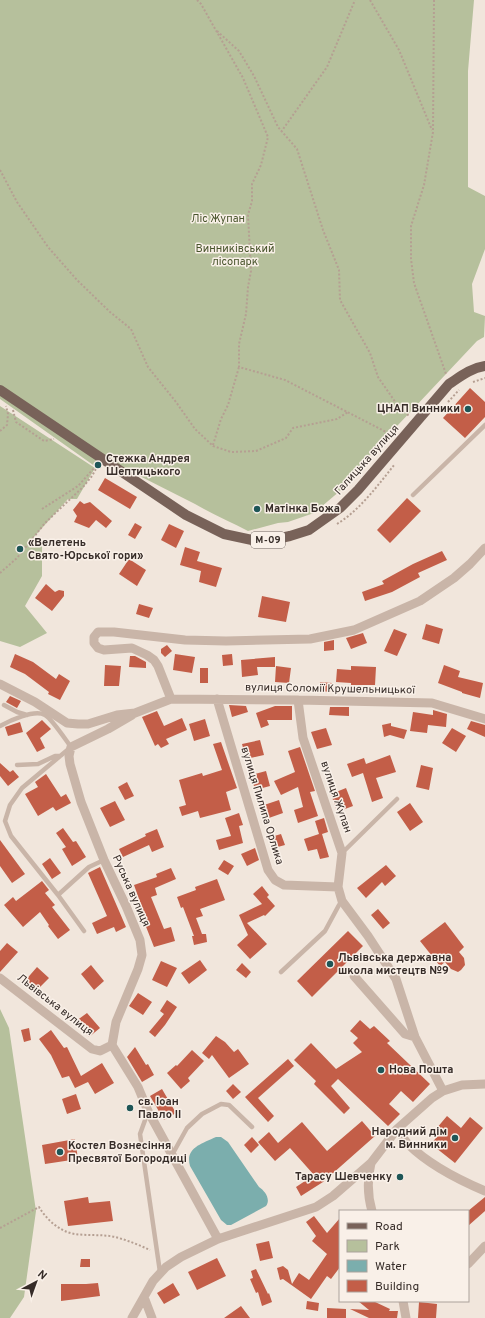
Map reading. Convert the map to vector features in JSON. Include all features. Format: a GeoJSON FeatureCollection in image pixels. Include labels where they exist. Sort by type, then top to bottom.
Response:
{"type":"FeatureCollection","features":[{"type":"Feature","properties":{"kind":"main road","name":"Галицька вулиця"},"geometry":{"type":"LineString","coordinates":[[101,465],[186,515],[224,534],[252,540],[271,540],[290,536],[309,530],[340,508],[358,490],[449,384],[464,373],[476,367],[485,366]]}},
{"type":"Feature","properties":{"kind":"main road","name":"М-09"},"geometry":{"type":"LineString","coordinates":[[0,390],[101,465]]}},
{"type":"Feature","properties":{"kind":"street"},"geometry":{"type":"LineString","coordinates":[[171,699],[158,666],[154,660],[132,648],[104,650],[98,648],[94,643],[94,637],[98,632],[114,632],[185,640],[226,641],[310,639],[354,630],[420,601],[454,578],[485,548]]}},
{"type":"Feature","properties":{"kind":"street","name":"вулиця Соломії Крушельницької"},"geometry":{"type":"LineString","coordinates":[[3,685],[35,702],[67,723],[88,724],[117,715],[136,713],[171,699],[432,703],[485,719]]}},
{"type":"Feature","properties":{"kind":"street","name":"вулиця Пилипа Орлика"},"geometry":{"type":"LineString","coordinates":[[217,699],[268,870],[276,880],[284,885],[338,887]]}},
{"type":"Feature","properties":{"kind":"street","name":"вулиця Жупан"},"geometry":{"type":"LineString","coordinates":[[298,700],[303,738],[342,853],[338,887],[342,901]]}},
{"type":"Feature","properties":{"kind":"street"},"geometry":{"type":"LineString","coordinates":[[71,747],[108,730],[136,713]]}},
{"type":"Feature","properties":{"kind":"street","name":"Руська вулиця"},"geometry":{"type":"LineString","coordinates":[[71,747],[69,756],[70,764],[81,802],[104,860],[140,940],[142,955],[134,983],[116,1022],[112,1045]]}},
{"type":"Feature","properties":{"kind":"street"},"geometry":{"type":"LineString","coordinates":[[342,901],[368,936],[396,979],[415,1037],[444,1090]]}},
{"type":"Feature","properties":{"kind":"street"},"geometry":{"type":"LineString","coordinates":[[354,976],[405,1034],[415,1037]]}},
{"type":"Feature","properties":{"kind":"street","name":"Львівська вулиця"},"geometry":{"type":"LineString","coordinates":[[0,978],[92,1049],[100,1051],[112,1045]]}},
{"type":"Feature","properties":{"kind":"street"},"geometry":{"type":"LineString","coordinates":[[112,1045],[138,1087],[148,1112],[218,1239]]}},
{"type":"Feature","properties":{"kind":"street"},"geometry":{"type":"LineString","coordinates":[[132,1318],[154,1281],[166,1267],[181,1256],[218,1239],[316,1206],[332,1196],[371,1163],[397,1129],[419,1109],[444,1090],[462,1085],[485,1084]]}},
{"type":"Feature","properties":{"kind":"street"},"geometry":{"type":"LineString","coordinates":[[397,1129],[408,1144],[428,1160],[458,1179],[485,1192]]}},
{"type":"Feature","properties":{"kind":"street"},"geometry":{"type":"LineString","coordinates":[[371,1163],[368,1178],[368,1189],[372,1210]]}},
{"type":"Feature","properties":{"kind":"street"},"geometry":{"type":"LineString","coordinates":[[469,1263],[485,1246]]}},
{"type":"Feature","properties":{"kind":"street"},"geometry":{"type":"LineString","coordinates":[[144,1297],[152,1318]]}},
{"type":"Feature","properties":{"kind":"street"},"geometry":{"type":"LineString","coordinates":[[404,1302],[406,1318]]}},
{"type":"Feature","properties":{"kind":"lane"},"geometry":{"type":"LineString","coordinates":[[413,495],[485,425]]}},
{"type":"Feature","properties":{"kind":"lane"},"geometry":{"type":"LineString","coordinates":[[4,705],[27,715]]}},
{"type":"Feature","properties":{"kind":"lane"},"geometry":{"type":"LineString","coordinates":[[0,726],[27,715],[36,713],[45,715],[71,747],[22,788],[10,805],[5,821],[11,836],[58,895],[84,932]]}},
{"type":"Feature","properties":{"kind":"lane"},"geometry":{"type":"LineString","coordinates":[[16,765],[38,764],[55,756],[60,756]]}},
{"type":"Feature","properties":{"kind":"lane"},"geometry":{"type":"LineString","coordinates":[[342,853],[397,799]]}},
{"type":"Feature","properties":{"kind":"lane"},"geometry":{"type":"LineString","coordinates":[[58,895],[89,867],[104,860]]}},
{"type":"Feature","properties":{"kind":"lane"},"geometry":{"type":"LineString","coordinates":[[281,972],[324,931],[342,901]]}},
{"type":"Feature","properties":{"kind":"lane"},"geometry":{"type":"LineString","coordinates":[[172,1156],[187,1128],[202,1114],[221,1104],[229,1105],[252,1127]]}},
{"type":"Feature","properties":{"kind":"lane"},"geometry":{"type":"LineString","coordinates":[[148,1112],[140,1134],[160,1274]]}},
{"type":"Feature","properties":{"kind":"path"},"geometry":{"type":"LineString","coordinates":[[197,0],[243,78],[268,137],[261,165],[252,184],[252,201],[248,215],[251,271],[246,314],[239,344],[239,367],[228,405],[220,419],[213,446]]}},
{"type":"Feature","properties":{"kind":"path"},"geometry":{"type":"LineString","coordinates":[[281,132],[327,67],[355,0]]}},
{"type":"Feature","properties":{"kind":"path"},"geometry":{"type":"LineString","coordinates":[[370,0],[399,50],[433,132]]}},
{"type":"Feature","properties":{"kind":"path"},"geometry":{"type":"LineString","coordinates":[[434,0],[433,132],[424,185],[411,226],[411,258],[414,283],[447,377]]}},
{"type":"Feature","properties":{"kind":"path"},"geometry":{"type":"LineString","coordinates":[[216,30],[239,51],[254,76],[278,127],[297,149],[323,230],[339,270],[340,300],[370,353],[378,377],[396,403],[411,418]]}},
{"type":"Feature","properties":{"kind":"path"},"geometry":{"type":"LineString","coordinates":[[0,170],[16,202],[48,247],[77,280],[110,312],[131,329],[148,367],[195,429],[213,446],[230,452],[256,452],[286,438],[293,428],[337,419],[348,412]]}},
{"type":"Feature","properties":{"kind":"path"},"geometry":{"type":"LineString","coordinates":[[239,367],[285,380],[395,436]]}},
{"type":"Feature","properties":{"kind":"path"},"geometry":{"type":"LineString","coordinates":[[469,384],[485,378]]}},
{"type":"Feature","properties":{"kind":"path"},"geometry":{"type":"LineString","coordinates":[[444,407],[463,386]]}},
{"type":"Feature","properties":{"kind":"path"},"geometry":{"type":"LineString","coordinates":[[0,431],[7,425],[8,414],[5,404],[12,409],[16,422],[44,441],[58,438]]}},
{"type":"Feature","properties":{"kind":"path"},"geometry":{"type":"LineString","coordinates":[[331,527],[344,519],[363,502],[397,462]]}},
{"type":"Feature","properties":{"kind":"path"},"geometry":{"type":"LineString","coordinates":[[42,509],[79,484],[101,465]]}},
{"type":"Feature","properties":{"kind":"path"},"geometry":{"type":"LineString","coordinates":[[0,574],[17,558],[45,523],[83,487],[101,465]]}},
{"type":"Feature","properties":{"kind":"path"},"geometry":{"type":"LineString","coordinates":[[79,484],[83,487]]}},
{"type":"Feature","properties":{"kind":"path"},"geometry":{"type":"LineString","coordinates":[[0,1228],[39,1207],[45,1216],[60,1228],[73,1234],[114,1236],[158,1254]]}},
{"type":"Feature","properties":{"kind":"green space","name":"Ліс Жупан"},"geometry":{"type":"Polygon","coordinates":[[[0,0],[474,0],[468,71],[468,187],[485,196],[485,249],[472,284],[474,312],[485,316],[484,337],[477,341],[351,475],[354,479],[314,513],[288,522],[278,523],[248,531],[104,458],[96,467],[0,399],[0,0]]]}},
{"type":"Feature","properties":{"kind":"green space"},"geometry":{"type":"Polygon","coordinates":[[[0,406],[95,468],[77,499],[68,499],[34,537],[42,547],[42,576],[25,606],[47,633],[20,647],[0,641],[0,406]]]}},
{"type":"Feature","properties":{"kind":"green space"},"geometry":{"type":"Polygon","coordinates":[[[0,1009],[9,1028],[36,1211],[24,1297],[10,1318],[0,1318],[0,1009]]]}},
{"type":"Feature","properties":{"kind":"water"},"geometry":{"type":"Polygon","coordinates":[[[216,1137],[221,1137],[228,1142],[268,1198],[266,1206],[231,1225],[227,1225],[221,1220],[190,1166],[189,1160],[192,1151],[196,1147],[216,1137]]]}},
{"type":"Feature","properties":{"kind":"building","name":"ЦНАП Винники"},"geometry":{"type":"Polygon","coordinates":[[[470,388],[485,402],[485,417],[465,438],[443,418],[470,388]]]}},
{"type":"Feature","properties":{"kind":"building"},"geometry":{"type":"Polygon","coordinates":[[[105,478],[137,497],[130,509],[98,490],[105,478]]]}},
{"type":"Feature","properties":{"kind":"building"},"geometry":{"type":"Polygon","coordinates":[[[407,498],[421,511],[390,543],[377,530],[407,498]]]}},
{"type":"Feature","properties":{"kind":"building"},"geometry":{"type":"Polygon","coordinates":[[[80,501],[84,504],[90,502],[112,521],[106,528],[96,520],[89,528],[74,522],[77,516],[73,510],[80,501]]]}},
{"type":"Feature","properties":{"kind":"building"},"geometry":{"type":"Polygon","coordinates":[[[135,523],[142,527],[135,539],[128,535],[135,523]]]}},
{"type":"Feature","properties":{"kind":"building"},"geometry":{"type":"Polygon","coordinates":[[[169,524],[184,531],[176,548],[161,540],[169,524]]]}},
{"type":"Feature","properties":{"kind":"building"},"geometry":{"type":"Polygon","coordinates":[[[185,547],[200,552],[197,561],[222,568],[216,587],[199,582],[201,571],[180,565],[185,547]]]}},
{"type":"Feature","properties":{"kind":"building"},"geometry":{"type":"Polygon","coordinates":[[[442,551],[447,560],[418,573],[420,577],[392,592],[365,601],[362,592],[384,584],[382,581],[413,564],[442,551]]]}},
{"type":"Feature","properties":{"kind":"building"},"geometry":{"type":"Polygon","coordinates":[[[129,559],[146,570],[137,586],[119,574],[129,559]]]}},
{"type":"Feature","properties":{"kind":"building"},"geometry":{"type":"Polygon","coordinates":[[[46,584],[55,592],[59,590],[64,591],[64,596],[52,611],[35,598],[46,584]]]}},
{"type":"Feature","properties":{"kind":"building"},"geometry":{"type":"Polygon","coordinates":[[[262,596],[290,602],[286,622],[258,617],[262,596]]]}},
{"type":"Feature","properties":{"kind":"building"},"geometry":{"type":"Polygon","coordinates":[[[139,604],[153,608],[149,618],[136,614],[139,604]]]}},
{"type":"Feature","properties":{"kind":"building"},"geometry":{"type":"Polygon","coordinates":[[[426,624],[443,629],[439,644],[422,639],[426,624]]]}},
{"type":"Feature","properties":{"kind":"building"},"geometry":{"type":"Polygon","coordinates":[[[394,629],[407,634],[397,656],[384,651],[394,629]]]}},
{"type":"Feature","properties":{"kind":"building"},"geometry":{"type":"Polygon","coordinates":[[[363,633],[367,643],[351,649],[346,638],[363,633]]]}},
{"type":"Feature","properties":{"kind":"building"},"geometry":{"type":"Polygon","coordinates":[[[334,640],[334,650],[324,651],[324,642],[334,640]]]}},
{"type":"Feature","properties":{"kind":"building"},"geometry":{"type":"Polygon","coordinates":[[[167,645],[172,651],[165,657],[161,653],[161,649],[167,645]]]}},
{"type":"Feature","properties":{"kind":"building"},"geometry":{"type":"Polygon","coordinates":[[[15,654],[33,662],[56,679],[59,674],[70,681],[60,700],[48,694],[49,692],[25,674],[10,667],[15,654]]]}},
{"type":"Feature","properties":{"kind":"building"},"geometry":{"type":"Polygon","coordinates":[[[175,654],[195,657],[192,673],[173,670],[175,654]]]}},
{"type":"Feature","properties":{"kind":"building"},"geometry":{"type":"Polygon","coordinates":[[[232,654],[233,665],[223,666],[222,655],[232,654]]]}},
{"type":"Feature","properties":{"kind":"building"},"geometry":{"type":"Polygon","coordinates":[[[130,656],[135,656],[146,662],[146,668],[129,667],[130,656]]]}},
{"type":"Feature","properties":{"kind":"building"},"geometry":{"type":"Polygon","coordinates":[[[275,657],[275,667],[257,667],[258,675],[242,677],[241,660],[275,657]]]}},
{"type":"Feature","properties":{"kind":"building"},"geometry":{"type":"Polygon","coordinates":[[[105,665],[121,666],[119,686],[104,686],[105,665]]]}},
{"type":"Feature","properties":{"kind":"building"},"geometry":{"type":"Polygon","coordinates":[[[444,665],[460,671],[458,677],[483,683],[480,698],[462,693],[438,683],[444,665]]]}},
{"type":"Feature","properties":{"kind":"building"},"geometry":{"type":"Polygon","coordinates":[[[276,666],[291,668],[289,683],[275,682],[276,666]]]}},
{"type":"Feature","properties":{"kind":"building"},"geometry":{"type":"Polygon","coordinates":[[[351,666],[376,667],[375,685],[351,685],[351,683],[336,682],[337,669],[351,670],[351,666]]]}},
{"type":"Feature","properties":{"kind":"building"},"geometry":{"type":"Polygon","coordinates":[[[200,668],[208,668],[208,683],[200,683],[200,668]]]}},
{"type":"Feature","properties":{"kind":"building"},"geometry":{"type":"Polygon","coordinates":[[[320,682],[332,683],[331,692],[319,691],[320,682]]]}},
{"type":"Feature","properties":{"kind":"building"},"geometry":{"type":"Polygon","coordinates":[[[10,696],[21,701],[17,708],[6,702],[10,696]]]}},
{"type":"Feature","properties":{"kind":"building"},"geometry":{"type":"Polygon","coordinates":[[[229,705],[246,706],[248,712],[232,717],[229,705]]]}},
{"type":"Feature","properties":{"kind":"building"},"geometry":{"type":"Polygon","coordinates":[[[275,706],[292,706],[292,720],[267,720],[269,725],[261,728],[256,713],[275,706]]]}},
{"type":"Feature","properties":{"kind":"building"},"geometry":{"type":"Polygon","coordinates":[[[330,707],[349,707],[349,716],[329,715],[330,707]]]}},
{"type":"Feature","properties":{"kind":"building"},"geometry":{"type":"Polygon","coordinates":[[[433,710],[447,714],[446,727],[428,725],[427,733],[410,731],[413,712],[433,715],[433,710]]]}},
{"type":"Feature","properties":{"kind":"building"},"geometry":{"type":"Polygon","coordinates":[[[157,711],[164,726],[182,718],[187,730],[166,739],[169,744],[161,748],[158,744],[155,746],[142,717],[157,711]]]}},
{"type":"Feature","properties":{"kind":"building"},"geometry":{"type":"Polygon","coordinates":[[[205,719],[210,736],[194,741],[189,724],[205,719]]]}},
{"type":"Feature","properties":{"kind":"building"},"geometry":{"type":"Polygon","coordinates":[[[42,720],[51,729],[40,738],[45,748],[37,752],[26,733],[42,720]]]}},
{"type":"Feature","properties":{"kind":"building"},"geometry":{"type":"Polygon","coordinates":[[[471,721],[485,725],[485,737],[467,729],[471,721]]]}},
{"type":"Feature","properties":{"kind":"building"},"geometry":{"type":"Polygon","coordinates":[[[20,722],[23,732],[8,736],[5,727],[20,722]]]}},
{"type":"Feature","properties":{"kind":"building"},"geometry":{"type":"Polygon","coordinates":[[[391,723],[391,726],[407,730],[404,739],[390,735],[384,737],[382,725],[391,723]]]}},
{"type":"Feature","properties":{"kind":"building"},"geometry":{"type":"Polygon","coordinates":[[[326,728],[332,745],[317,749],[311,732],[326,728]]]}},
{"type":"Feature","properties":{"kind":"building"},"geometry":{"type":"Polygon","coordinates":[[[452,728],[466,736],[456,752],[442,743],[452,728]]]}},
{"type":"Feature","properties":{"kind":"building"},"geometry":{"type":"Polygon","coordinates":[[[260,740],[264,755],[246,759],[242,744],[260,740]]]}},
{"type":"Feature","properties":{"kind":"building"},"geometry":{"type":"Polygon","coordinates":[[[221,742],[237,788],[226,792],[231,810],[200,818],[198,811],[182,816],[179,807],[186,805],[179,780],[202,773],[203,776],[222,770],[213,744],[221,742]]]}},
{"type":"Feature","properties":{"kind":"building"},"geometry":{"type":"Polygon","coordinates":[[[300,747],[315,791],[310,792],[318,816],[298,823],[294,810],[303,807],[298,787],[281,795],[274,781],[295,772],[288,751],[300,747]]]}},
{"type":"Feature","properties":{"kind":"building"},"geometry":{"type":"Polygon","coordinates":[[[390,755],[396,772],[376,778],[383,798],[372,802],[363,773],[352,777],[347,764],[364,758],[366,764],[390,755]]]}},
{"type":"Feature","properties":{"kind":"building"},"geometry":{"type":"Polygon","coordinates":[[[0,763],[10,772],[13,770],[19,777],[8,786],[0,776],[0,763]]]}},
{"type":"Feature","properties":{"kind":"building"},"geometry":{"type":"Polygon","coordinates":[[[421,765],[433,768],[429,790],[416,787],[421,765]]]}},
{"type":"Feature","properties":{"kind":"building"},"geometry":{"type":"Polygon","coordinates":[[[266,771],[270,786],[255,790],[251,775],[266,771]]]}},
{"type":"Feature","properties":{"kind":"building"},"geometry":{"type":"Polygon","coordinates":[[[46,774],[61,797],[66,794],[71,803],[56,811],[53,807],[38,816],[25,794],[38,787],[35,782],[46,774]]]}},
{"type":"Feature","properties":{"kind":"building"},"geometry":{"type":"Polygon","coordinates":[[[127,782],[134,796],[125,800],[118,787],[127,782]]]}},
{"type":"Feature","properties":{"kind":"building"},"geometry":{"type":"Polygon","coordinates":[[[346,788],[353,806],[337,812],[331,794],[346,788]]]}},
{"type":"Feature","properties":{"kind":"building"},"geometry":{"type":"Polygon","coordinates":[[[279,800],[283,813],[266,819],[261,806],[279,800]]]}},
{"type":"Feature","properties":{"kind":"building"},"geometry":{"type":"Polygon","coordinates":[[[115,801],[125,820],[110,827],[100,808],[115,801]]]}},
{"type":"Feature","properties":{"kind":"building"},"geometry":{"type":"Polygon","coordinates":[[[410,803],[423,822],[410,831],[397,812],[410,803]]]}},
{"type":"Feature","properties":{"kind":"building"},"geometry":{"type":"Polygon","coordinates":[[[239,813],[243,825],[239,826],[243,843],[219,850],[216,840],[231,836],[225,818],[239,813]]]}},
{"type":"Feature","properties":{"kind":"building"},"geometry":{"type":"Polygon","coordinates":[[[324,818],[328,832],[322,834],[329,857],[320,859],[317,849],[308,851],[304,839],[319,834],[315,821],[324,818]]]}},
{"type":"Feature","properties":{"kind":"building"},"geometry":{"type":"Polygon","coordinates":[[[63,828],[73,842],[76,841],[86,857],[72,866],[62,849],[66,847],[56,833],[63,828]]]}},
{"type":"Feature","properties":{"kind":"building"},"geometry":{"type":"Polygon","coordinates":[[[157,829],[164,847],[152,852],[149,845],[123,857],[119,849],[157,829]]]}},
{"type":"Feature","properties":{"kind":"building"},"geometry":{"type":"Polygon","coordinates":[[[281,834],[285,845],[274,848],[271,837],[281,834]]]}},
{"type":"Feature","properties":{"kind":"building"},"geometry":{"type":"Polygon","coordinates":[[[0,840],[25,874],[12,883],[0,866],[0,840]]]}},
{"type":"Feature","properties":{"kind":"building"},"geometry":{"type":"Polygon","coordinates":[[[255,848],[259,860],[247,866],[241,854],[255,848]]]}},
{"type":"Feature","properties":{"kind":"building"},"geometry":{"type":"Polygon","coordinates":[[[50,858],[61,873],[52,879],[42,864],[50,858]]]}},
{"type":"Feature","properties":{"kind":"building"},"geometry":{"type":"Polygon","coordinates":[[[224,860],[234,866],[228,875],[218,869],[224,860]]]}},
{"type":"Feature","properties":{"kind":"building"},"geometry":{"type":"Polygon","coordinates":[[[386,865],[396,876],[385,886],[382,882],[366,898],[357,888],[386,865]]]}},
{"type":"Feature","properties":{"kind":"building"},"geometry":{"type":"Polygon","coordinates":[[[100,867],[126,927],[116,932],[114,927],[97,934],[92,923],[107,916],[88,873],[100,867]]]}},
{"type":"Feature","properties":{"kind":"building"},"geometry":{"type":"Polygon","coordinates":[[[171,868],[176,879],[155,888],[157,895],[151,897],[164,929],[171,927],[175,941],[154,947],[141,914],[144,913],[134,885],[157,877],[156,874],[171,868]]]}},
{"type":"Feature","properties":{"kind":"building"},"geometry":{"type":"Polygon","coordinates":[[[217,879],[225,900],[200,909],[203,916],[196,918],[202,934],[206,934],[207,942],[194,945],[192,936],[194,936],[183,907],[181,908],[177,897],[196,890],[195,887],[217,879]]]}},
{"type":"Feature","properties":{"kind":"building"},"geometry":{"type":"Polygon","coordinates":[[[42,881],[49,890],[45,893],[55,905],[52,907],[70,930],[58,939],[40,912],[23,927],[4,905],[13,897],[16,901],[42,881]]]}},
{"type":"Feature","properties":{"kind":"building"},"geometry":{"type":"Polygon","coordinates":[[[262,886],[269,895],[267,897],[275,906],[265,916],[264,915],[247,923],[267,944],[250,959],[237,945],[248,935],[239,915],[262,904],[253,894],[262,886]]]}},
{"type":"Feature","properties":{"kind":"building"},"geometry":{"type":"Polygon","coordinates":[[[378,909],[390,923],[383,929],[371,915],[378,909]]]}},
{"type":"Feature","properties":{"kind":"building"},"geometry":{"type":"Polygon","coordinates":[[[445,922],[464,947],[459,952],[464,958],[465,965],[458,972],[451,969],[445,962],[440,966],[420,941],[445,922]]]}},
{"type":"Feature","properties":{"kind":"building","name":"Львівська державна школа мистецтв №9"},"geometry":{"type":"Polygon","coordinates":[[[348,931],[363,946],[312,997],[297,981],[348,931]]]}},
{"type":"Feature","properties":{"kind":"building"},"geometry":{"type":"Polygon","coordinates":[[[7,943],[18,952],[0,972],[0,951],[7,943]]]}},
{"type":"Feature","properties":{"kind":"building"},"geometry":{"type":"Polygon","coordinates":[[[200,960],[207,970],[189,984],[181,973],[200,960]]]}},
{"type":"Feature","properties":{"kind":"building"},"geometry":{"type":"Polygon","coordinates":[[[161,961],[177,968],[167,987],[152,980],[161,961]]]}},
{"type":"Feature","properties":{"kind":"building"},"geometry":{"type":"Polygon","coordinates":[[[242,963],[251,972],[246,978],[236,970],[242,963]]]}},
{"type":"Feature","properties":{"kind":"building"},"geometry":{"type":"Polygon","coordinates":[[[91,965],[104,981],[94,990],[81,974],[91,965]]]}},
{"type":"Feature","properties":{"kind":"building"},"geometry":{"type":"Polygon","coordinates":[[[37,967],[49,978],[35,992],[24,982],[37,967]]]}},
{"type":"Feature","properties":{"kind":"building"},"geometry":{"type":"Polygon","coordinates":[[[138,993],[152,1002],[143,1015],[129,1006],[138,993]]]}},
{"type":"Feature","properties":{"kind":"building"},"geometry":{"type":"Polygon","coordinates":[[[167,1000],[177,1007],[155,1037],[149,1032],[164,1014],[160,1011],[167,1000]]]}},
{"type":"Feature","properties":{"kind":"building"},"geometry":{"type":"Polygon","coordinates":[[[87,1013],[100,1028],[89,1037],[76,1021],[87,1013]]]}},
{"type":"Feature","properties":{"kind":"building"},"geometry":{"type":"Polygon","coordinates":[[[360,1020],[370,1029],[374,1026],[390,1041],[387,1043],[430,1084],[413,1102],[401,1091],[389,1104],[400,1114],[388,1126],[338,1079],[331,1086],[350,1108],[344,1114],[314,1084],[316,1081],[294,1060],[311,1043],[336,1069],[362,1052],[353,1043],[358,1038],[350,1031],[360,1020]]]}},
{"type":"Feature","properties":{"kind":"building"},"geometry":{"type":"Polygon","coordinates":[[[29,1028],[31,1040],[24,1042],[21,1030],[29,1028]]]}},
{"type":"Feature","properties":{"kind":"building"},"geometry":{"type":"Polygon","coordinates":[[[51,1030],[64,1048],[67,1047],[81,1076],[102,1063],[114,1083],[95,1094],[88,1082],[75,1088],[69,1076],[62,1078],[51,1055],[39,1039],[51,1030]]]}},
{"type":"Feature","properties":{"kind":"building"},"geometry":{"type":"Polygon","coordinates":[[[216,1036],[225,1042],[234,1052],[238,1049],[249,1064],[229,1078],[212,1055],[209,1059],[202,1053],[216,1036]]]}},
{"type":"Feature","properties":{"kind":"building"},"geometry":{"type":"Polygon","coordinates":[[[135,1047],[146,1065],[148,1064],[154,1075],[142,1082],[127,1057],[135,1047]]]}},
{"type":"Feature","properties":{"kind":"building"},"geometry":{"type":"Polygon","coordinates":[[[192,1050],[204,1061],[188,1078],[190,1081],[181,1089],[167,1073],[176,1065],[177,1066],[192,1050]]]}},
{"type":"Feature","properties":{"kind":"building"},"geometry":{"type":"Polygon","coordinates":[[[288,1059],[294,1066],[258,1098],[274,1116],[268,1122],[245,1097],[288,1059]]]}},
{"type":"Feature","properties":{"kind":"building"},"geometry":{"type":"Polygon","coordinates":[[[233,1084],[241,1092],[233,1099],[226,1091],[233,1084]]]}},
{"type":"Feature","properties":{"kind":"building"},"geometry":{"type":"Polygon","coordinates":[[[162,1089],[176,1113],[164,1120],[150,1096],[162,1089]]]}},
{"type":"Feature","properties":{"kind":"building"},"geometry":{"type":"Polygon","coordinates":[[[76,1094],[81,1109],[67,1114],[62,1099],[76,1094]]]}},
{"type":"Feature","properties":{"kind":"building","name":"Народний дім м. Винники"},"geometry":{"type":"Polygon","coordinates":[[[447,1116],[461,1128],[470,1117],[483,1128],[455,1163],[431,1144],[440,1133],[436,1129],[447,1116]]]}},
{"type":"Feature","properties":{"kind":"building"},"geometry":{"type":"Polygon","coordinates":[[[362,1121],[375,1136],[323,1182],[301,1196],[296,1187],[314,1175],[290,1148],[275,1161],[258,1142],[269,1132],[278,1143],[302,1122],[327,1151],[362,1121]]]}},
{"type":"Feature","properties":{"kind":"building"},"geometry":{"type":"Polygon","coordinates":[[[252,1137],[259,1145],[251,1153],[244,1145],[252,1137]]]}},
{"type":"Feature","properties":{"kind":"building","name":"Костел Вознесіння Пресвятої Богородиці"},"geometry":{"type":"Polygon","coordinates":[[[75,1139],[78,1159],[45,1164],[42,1145],[75,1139]]]}},
{"type":"Feature","properties":{"kind":"building"},"geometry":{"type":"Polygon","coordinates":[[[88,1197],[89,1203],[110,1201],[113,1221],[68,1226],[64,1201],[88,1197]]]}},
{"type":"Feature","properties":{"kind":"building"},"geometry":{"type":"Polygon","coordinates":[[[485,1197],[485,1211],[469,1225],[469,1210],[485,1197]]]}},
{"type":"Feature","properties":{"kind":"building"},"geometry":{"type":"Polygon","coordinates":[[[314,1216],[327,1233],[339,1219],[339,1268],[331,1279],[327,1276],[311,1299],[283,1279],[280,1280],[277,1268],[283,1266],[288,1270],[292,1284],[299,1273],[309,1280],[327,1254],[312,1241],[316,1236],[306,1222],[314,1216]]]}},
{"type":"Feature","properties":{"kind":"building"},"geometry":{"type":"Polygon","coordinates":[[[269,1241],[273,1258],[260,1261],[256,1244],[269,1241]]]}},
{"type":"Feature","properties":{"kind":"building"},"geometry":{"type":"Polygon","coordinates":[[[217,1258],[226,1276],[197,1290],[188,1272],[217,1258]]]}},
{"type":"Feature","properties":{"kind":"building"},"geometry":{"type":"Polygon","coordinates":[[[81,1259],[90,1259],[90,1267],[80,1267],[81,1259]]]}},
{"type":"Feature","properties":{"kind":"building"},"geometry":{"type":"Polygon","coordinates":[[[256,1269],[268,1294],[269,1293],[272,1302],[262,1306],[258,1292],[256,1293],[250,1279],[253,1278],[251,1271],[256,1269]]]}},
{"type":"Feature","properties":{"kind":"building"},"geometry":{"type":"Polygon","coordinates":[[[98,1283],[100,1296],[61,1301],[61,1284],[98,1283]]]}},
{"type":"Feature","properties":{"kind":"building"},"geometry":{"type":"Polygon","coordinates":[[[173,1283],[180,1295],[164,1304],[157,1293],[173,1283]]]}},
{"type":"Feature","properties":{"kind":"building"},"geometry":{"type":"Polygon","coordinates":[[[307,1301],[319,1303],[318,1311],[306,1309],[307,1301]]]}},
{"type":"Feature","properties":{"kind":"building"},"geometry":{"type":"Polygon","coordinates":[[[359,1302],[375,1302],[390,1309],[389,1311],[398,1311],[397,1318],[369,1318],[350,1309],[369,1310],[359,1302]]]}},
{"type":"Feature","properties":{"kind":"building"},"geometry":{"type":"Polygon","coordinates":[[[419,1302],[437,1304],[436,1318],[418,1318],[419,1302]]]}},
{"type":"Feature","properties":{"kind":"building"},"geometry":{"type":"Polygon","coordinates":[[[241,1306],[250,1318],[224,1318],[241,1306]]]}},
{"type":"Feature","properties":{"kind":"building"},"geometry":{"type":"Polygon","coordinates":[[[327,1308],[346,1309],[346,1318],[327,1318],[327,1308]]]}},
{"type":"Feature","properties":{"kind":"place","name":"ЦНАП Винники"},"geometry":{"type":"Point","coordinates":[468,409]}},
{"type":"Feature","properties":{"kind":"place","name":"Стежка Андрея Шептицького"},"geometry":{"type":"Point","coordinates":[98,465]}},
{"type":"Feature","properties":{"kind":"place","name":"Матінка Божа"},"geometry":{"type":"Point","coordinates":[257,509]}},
{"type":"Feature","properties":{"kind":"place","name":"«Велетень Свято-Юрської гори»"},"geometry":{"type":"Point","coordinates":[20,549]}},
{"type":"Feature","properties":{"kind":"place","name":"Львівська державна школа мистецтв №9"},"geometry":{"type":"Point","coordinates":[330,964]}},
{"type":"Feature","properties":{"kind":"place","name":"Нова Пошта"},"geometry":{"type":"Point","coordinates":[381,1070]}},
{"type":"Feature","properties":{"kind":"place","name":"св. Іоан Павло ІІ"},"geometry":{"type":"Point","coordinates":[130,1108]}},
{"type":"Feature","properties":{"kind":"place","name":"Народний дім м. Винники"},"geometry":{"type":"Point","coordinates":[455,1138]}},
{"type":"Feature","properties":{"kind":"place","name":"Костел Вознесіння Пресвятої Богородиці"},"geometry":{"type":"Point","coordinates":[60,1152]}},
{"type":"Feature","properties":{"kind":"place","name":"Тарасу Шевченку"},"geometry":{"type":"Point","coordinates":[400,1177]}},
{"type":"Feature","properties":{"kind":"park label","name":"Винниківський лісопарк"},"geometry":{"type":"Point","coordinates":[235,255]}}]}
